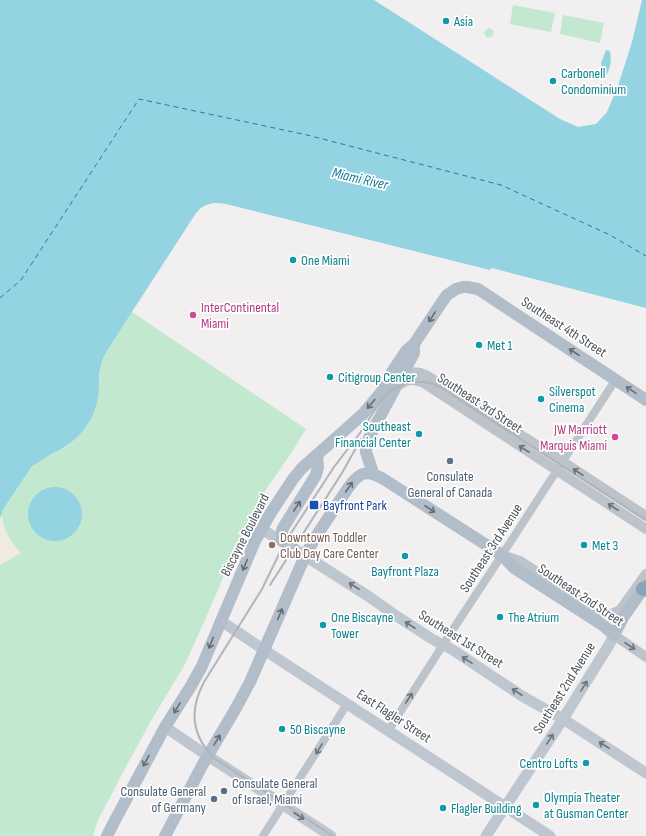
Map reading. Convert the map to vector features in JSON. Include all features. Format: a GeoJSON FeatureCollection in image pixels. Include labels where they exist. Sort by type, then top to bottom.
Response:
{"type":"FeatureCollection","features":[{"type":"Feature","properties":{"kind":"main road","name":"Biscayne Boulevard"},"geometry":{"type":"LineString","coordinates":[[109,835],[113,824],[165,727],[197,675],[261,529],[290,482],[302,468],[363,414],[383,390],[392,372],[406,351],[414,344],[442,302],[452,292],[462,287]]}},
{"type":"Feature","properties":{"kind":"main road","name":"Southeast 4th Street"},"geometry":{"type":"LineString","coordinates":[[462,287],[478,290],[646,400]]}},
{"type":"Feature","properties":{"kind":"main road"},"geometry":{"type":"LineString","coordinates":[[165,836],[208,756],[246,690],[300,567],[315,538],[356,477],[363,474],[373,473],[366,452],[367,444],[414,353],[414,344]]}},
{"type":"Feature","properties":{"kind":"main road"},"geometry":{"type":"LineString","coordinates":[[383,390],[398,377],[400,381]]}},
{"type":"Feature","properties":{"kind":"main road"},"geometry":{"type":"LineString","coordinates":[[282,541],[283,528],[316,475],[318,467],[317,455]]}},
{"type":"Feature","properties":{"kind":"main road","name":"Southeast 2nd Street"},"geometry":{"type":"LineString","coordinates":[[373,473],[502,555],[514,568],[604,626],[614,635]]}},
{"type":"Feature","properties":{"kind":"main road","name":"Southeast 1st Street"},"geometry":{"type":"LineString","coordinates":[[261,529],[368,596],[432,639],[522,696],[563,719],[646,773]]}},
{"type":"Feature","properties":{"kind":"main road","name":"Southeast 2nd Avenue"},"geometry":{"type":"LineString","coordinates":[[486,836],[563,719],[609,645],[624,616],[645,588]]}},
{"type":"Feature","properties":{"kind":"main road","name":"East Flagler Street"},"geometry":{"type":"LineString","coordinates":[[221,621],[550,836]]}},
{"type":"Feature","properties":{"kind":"main road"},"geometry":{"type":"LineString","coordinates":[[165,727],[331,836]]}},
{"type":"Feature","properties":{"kind":"street","name":"Southeast 3rd Street"},"geometry":{"type":"LineString","coordinates":[[400,381],[414,372],[420,372],[426,375],[646,516]]}},
{"type":"Feature","properties":{"kind":"street","name":"Southeast 3rd Street"},"geometry":{"type":"LineString","coordinates":[[400,381],[403,382],[410,379],[423,383],[646,529]]}},
{"type":"Feature","properties":{"kind":"street","name":"Southeast 3rd Avenue"},"geometry":{"type":"LineString","coordinates":[[388,731],[616,379]]}},
{"type":"Feature","properties":{"kind":"street","name":"Southeast 2nd Street"},"geometry":{"type":"LineString","coordinates":[[502,555],[520,561],[597,612],[604,614],[617,613],[646,574]]}},
{"type":"Feature","properties":{"kind":"street","name":"Southeast 2nd Street"},"geometry":{"type":"LineString","coordinates":[[614,635],[646,657]]}},
{"type":"Feature","properties":{"kind":"street"},"geometry":{"type":"LineString","coordinates":[[263,836],[347,704]]}},
{"type":"Feature","properties":{"kind":"green space"},"geometry":{"type":"Polygon","coordinates":[[[513,5],[555,13],[551,32],[510,24],[513,5]]]}},
{"type":"Feature","properties":{"kind":"green space"},"geometry":{"type":"Polygon","coordinates":[[[563,15],[604,23],[600,43],[560,34],[563,15]]]}},
{"type":"Feature","properties":{"kind":"green space"},"geometry":{"type":"Polygon","coordinates":[[[489,28],[494,33],[489,38],[484,33],[489,28]]]}},
{"type":"Feature","properties":{"kind":"green space"},"geometry":{"type":"Polygon","coordinates":[[[132,312],[306,429],[260,498],[237,545],[184,666],[152,719],[128,763],[98,820],[93,836],[0,836],[0,518],[2,511],[32,466],[70,444],[89,422],[97,402],[101,365],[112,341],[132,312]]]}},
{"type":"Feature","properties":{"kind":"sand"},"geometry":{"type":"Polygon","coordinates":[[[2,514],[8,535],[21,553],[0,565],[0,518],[2,514]]]}},
{"type":"Feature","properties":{"kind":"water","name":"Miami River"},"geometry":{"type":"Polygon","coordinates":[[[0,0],[374,0],[560,119],[578,127],[596,124],[607,112],[618,86],[632,42],[642,0],[646,0],[646,308],[492,268],[490,270],[229,205],[212,203],[201,208],[196,213],[106,353],[100,369],[99,393],[94,412],[82,433],[70,444],[32,466],[2,511],[0,518],[0,0]]]}},
{"type":"Feature","properties":{"kind":"water"},"geometry":{"type":"Polygon","coordinates":[[[606,50],[610,51],[611,62],[605,78],[602,77],[601,63],[606,50]]]}},
{"type":"Feature","properties":{"kind":"water"},"geometry":{"type":"Polygon","coordinates":[[[50,487],[60,487],[70,491],[78,499],[82,509],[82,519],[78,529],[70,537],[60,541],[50,541],[40,537],[32,529],[28,519],[28,509],[32,499],[40,491],[50,487]]]}},
{"type":"Feature","properties":{"kind":"ferry route"},"geometry":{"type":"LineString","coordinates":[[0,298],[21,280],[139,99],[307,135],[501,185],[610,235],[646,256]]}},
{"type":"Feature","properties":{"kind":"railway"},"geometry":{"type":"LineString","coordinates":[[333,836],[214,758],[206,749],[197,731],[195,722],[196,702],[204,682],[262,589],[283,546],[334,467],[360,433],[382,399],[393,389],[407,383],[424,382],[440,387],[646,520]]}},
{"type":"Feature","properties":{"kind":"railway"},"geometry":{"type":"LineString","coordinates":[[270,585],[342,473],[361,439]]}},
{"type":"Feature","properties":{"kind":"place","name":"Asia"},"geometry":{"type":"Point","coordinates":[446,21]}},
{"type":"Feature","properties":{"kind":"place","name":"Carbonell Condominium"},"geometry":{"type":"Point","coordinates":[553,81]}},
{"type":"Feature","properties":{"kind":"place","name":"One Miami"},"geometry":{"type":"Point","coordinates":[293,260]}},
{"type":"Feature","properties":{"kind":"place","name":"InterContinental Miami"},"geometry":{"type":"Point","coordinates":[193,315]}},
{"type":"Feature","properties":{"kind":"place","name":"Met 1"},"geometry":{"type":"Point","coordinates":[479,345]}},
{"type":"Feature","properties":{"kind":"place","name":"Citigroup Center"},"geometry":{"type":"Point","coordinates":[330,377]}},
{"type":"Feature","properties":{"kind":"place","name":"Silverspot Cinema"},"geometry":{"type":"Point","coordinates":[541,399]}},
{"type":"Feature","properties":{"kind":"place","name":"Southeast Financial Center"},"geometry":{"type":"Point","coordinates":[419,434]}},
{"type":"Feature","properties":{"kind":"place","name":"JW Marriott Marquis Miami"},"geometry":{"type":"Point","coordinates":[615,437]}},
{"type":"Feature","properties":{"kind":"place","name":"Consulate General of Canada"},"geometry":{"type":"Point","coordinates":[450,461]}},
{"type":"Feature","properties":{"kind":"place","name":"Bayfront Park"},"geometry":{"type":"Point","coordinates":[314,505]}},
{"type":"Feature","properties":{"kind":"place","name":"Downtown Toddler Club Day Care Center"},"geometry":{"type":"Point","coordinates":[272,545]}},
{"type":"Feature","properties":{"kind":"place","name":"Met 3"},"geometry":{"type":"Point","coordinates":[584,545]}},
{"type":"Feature","properties":{"kind":"place","name":"Bayfront Plaza"},"geometry":{"type":"Point","coordinates":[405,556]}},
{"type":"Feature","properties":{"kind":"place","name":"The Atrium"},"geometry":{"type":"Point","coordinates":[500,617]}},
{"type":"Feature","properties":{"kind":"place","name":"One Biscayne Tower"},"geometry":{"type":"Point","coordinates":[323,625]}},
{"type":"Feature","properties":{"kind":"place","name":"50 Biscayne"},"geometry":{"type":"Point","coordinates":[282,729]}},
{"type":"Feature","properties":{"kind":"place","name":"Centro Lofts"},"geometry":{"type":"Point","coordinates":[586,763]}},
{"type":"Feature","properties":{"kind":"place","name":"Consulate General of Israel, Miami"},"geometry":{"type":"Point","coordinates":[224,791]}},
{"type":"Feature","properties":{"kind":"place","name":"Consulate General of Germany"},"geometry":{"type":"Point","coordinates":[214,799]}},
{"type":"Feature","properties":{"kind":"place","name":"Olympia Theater at Gusman Center"},"geometry":{"type":"Point","coordinates":[536,805]}},
{"type":"Feature","properties":{"kind":"place","name":"Flagler Building"},"geometry":{"type":"Point","coordinates":[443,808]}}]}
